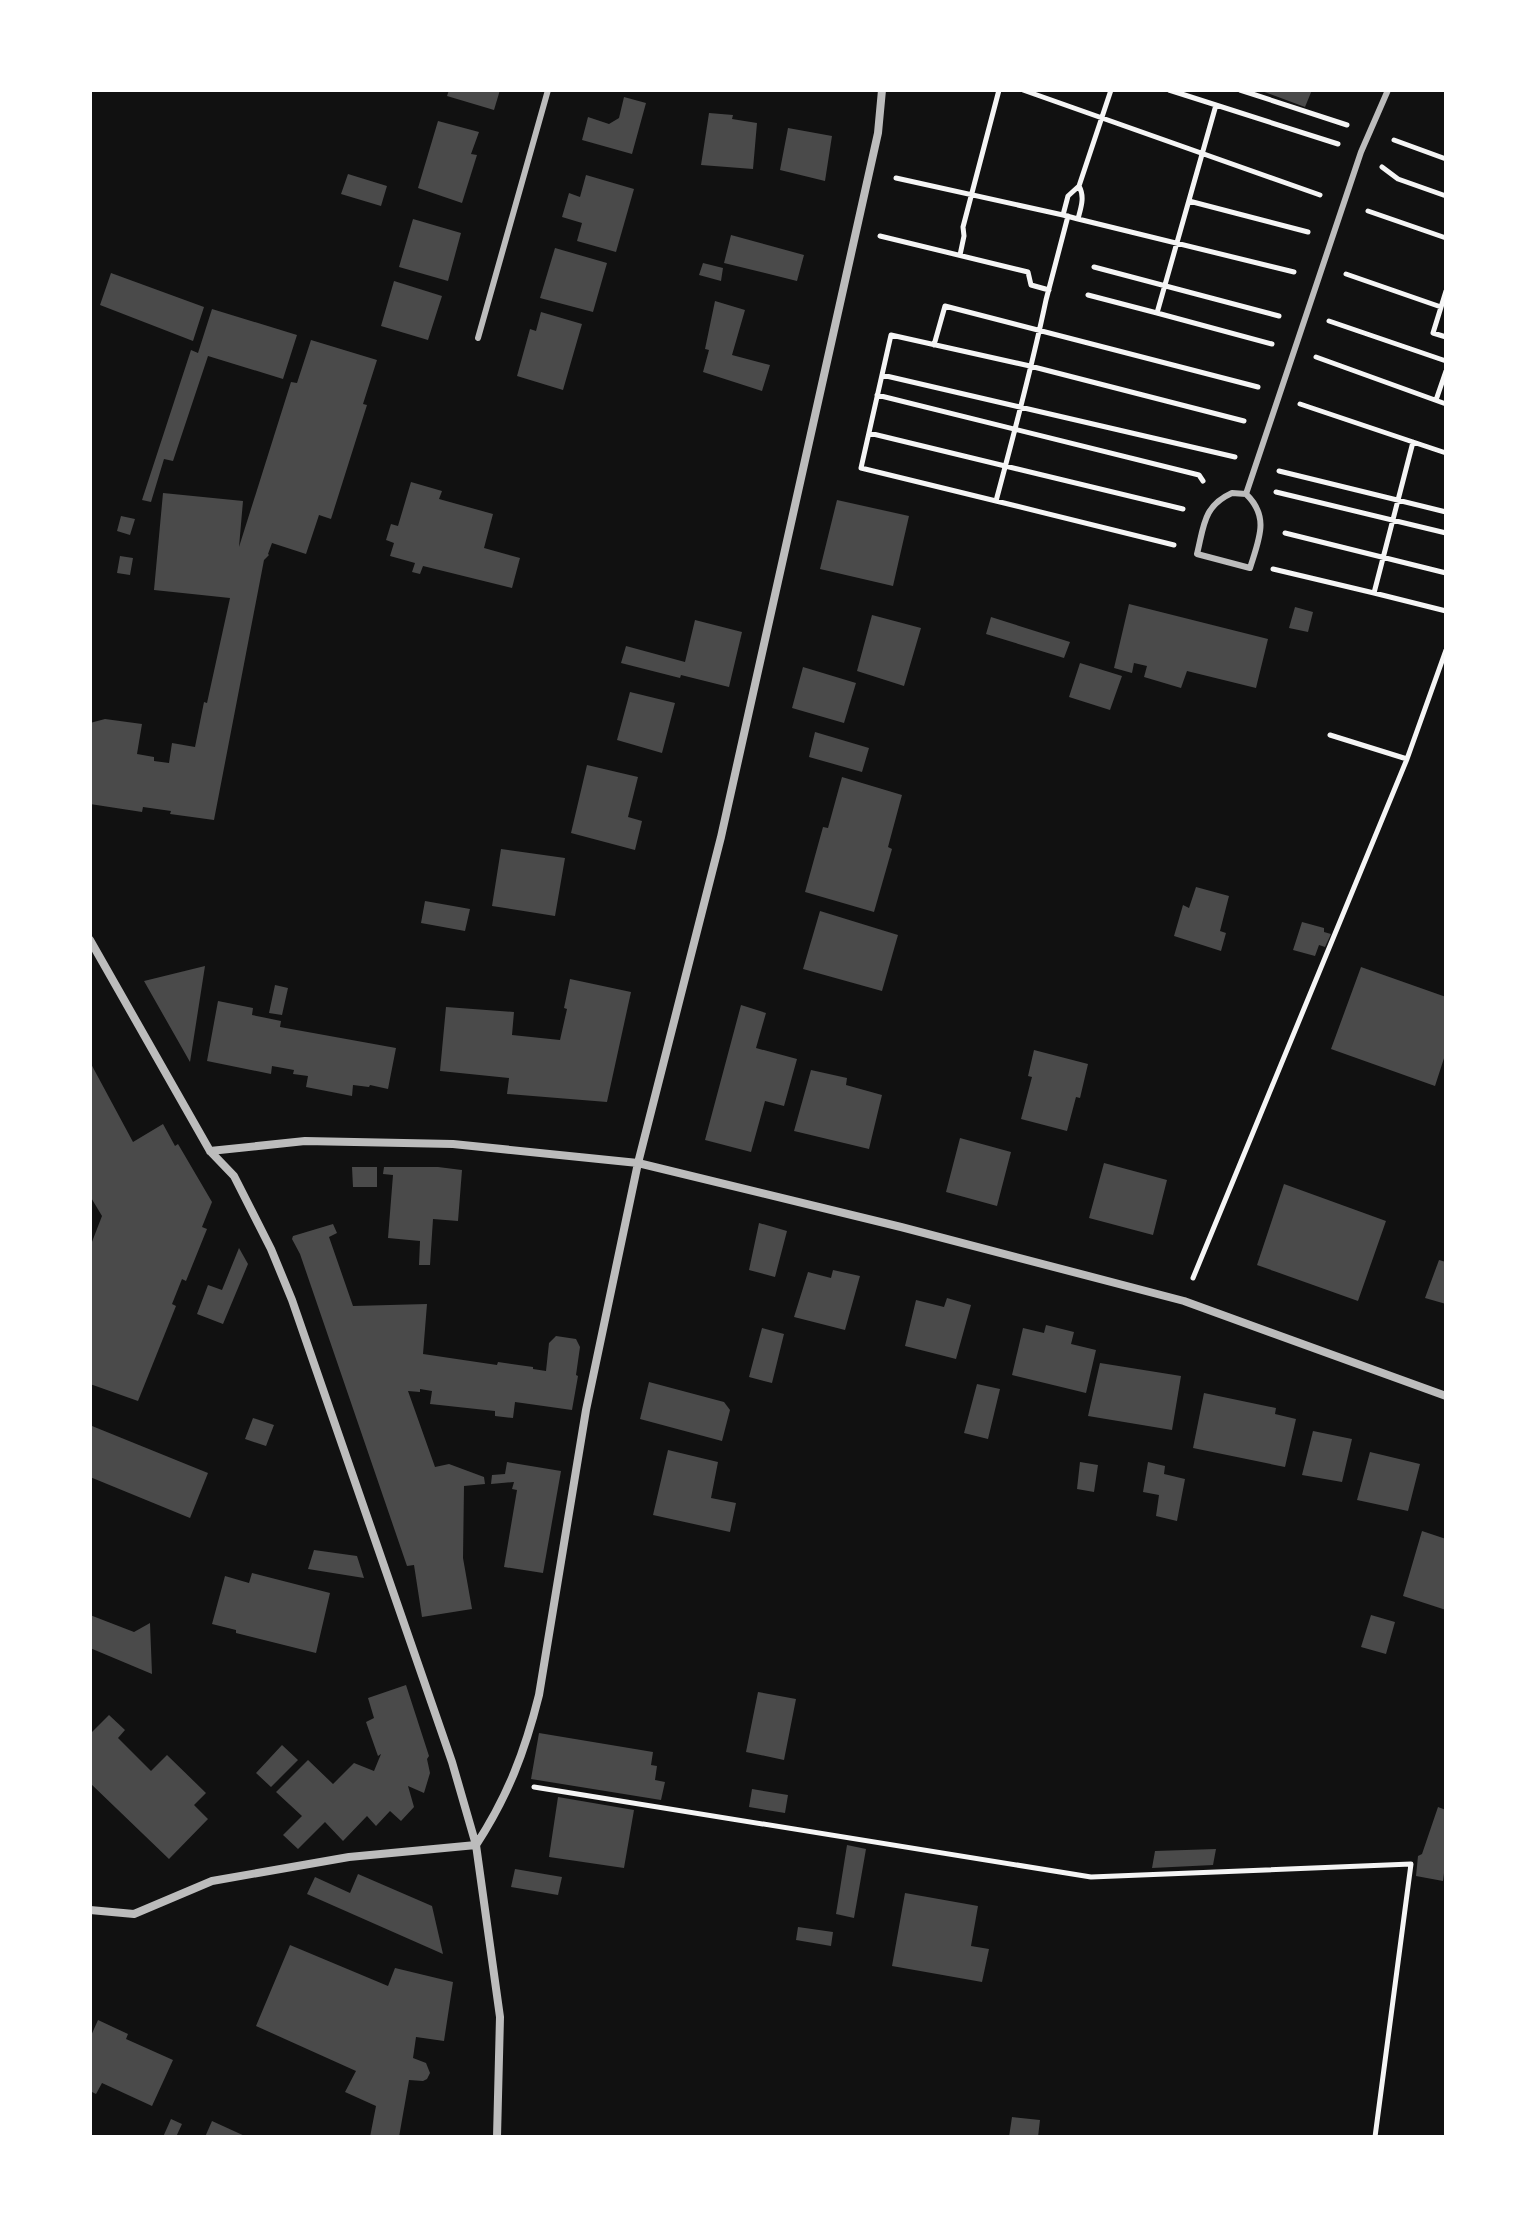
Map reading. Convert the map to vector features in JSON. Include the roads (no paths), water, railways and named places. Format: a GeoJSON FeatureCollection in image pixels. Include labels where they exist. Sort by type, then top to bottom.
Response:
{"type":"FeatureCollection","features":[{"type":"Feature","properties":{"kind":"street"},"geometry":{"type":"LineString","coordinates":[[476,1845],[498,1811],[511,1783],[528,1739],[539,1695],[586,1410],[638,1163],[721,837],[878,133],[879,90]]}},
{"type":"Feature","properties":{"kind":"street"},"geometry":{"type":"LineString","coordinates":[[90,940],[210,1151],[234,1176],[271,1249],[292,1300],[452,1762],[476,1845],[500,2017],[497,2137]]}},
{"type":"Feature","properties":{"kind":"street"},"geometry":{"type":"LineString","coordinates":[[210,1151],[305,1141],[453,1144],[638,1163],[1184,1301],[1446,1396]]}},
{"type":"Feature","properties":{"kind":"street"},"geometry":{"type":"LineString","coordinates":[[90,1910],[134,1914],[212,1881],[349,1857],[476,1845]]}},
{"type":"Feature","properties":{"kind":"lane"},"geometry":{"type":"LineString","coordinates":[[478,338],[548,90]]}},
{"type":"Feature","properties":{"kind":"lane"},"geometry":{"type":"LineString","coordinates":[[1246,494],[1343,203],[1368,133],[1388,90]]}},
{"type":"Feature","properties":{"kind":"lane"},"geometry":{"type":"LineString","coordinates":[[1232,493],[1246,494],[1257,505],[1261,527],[1250,568],[1197,554],[1207,515],[1217,500],[1232,493]]}}]}
